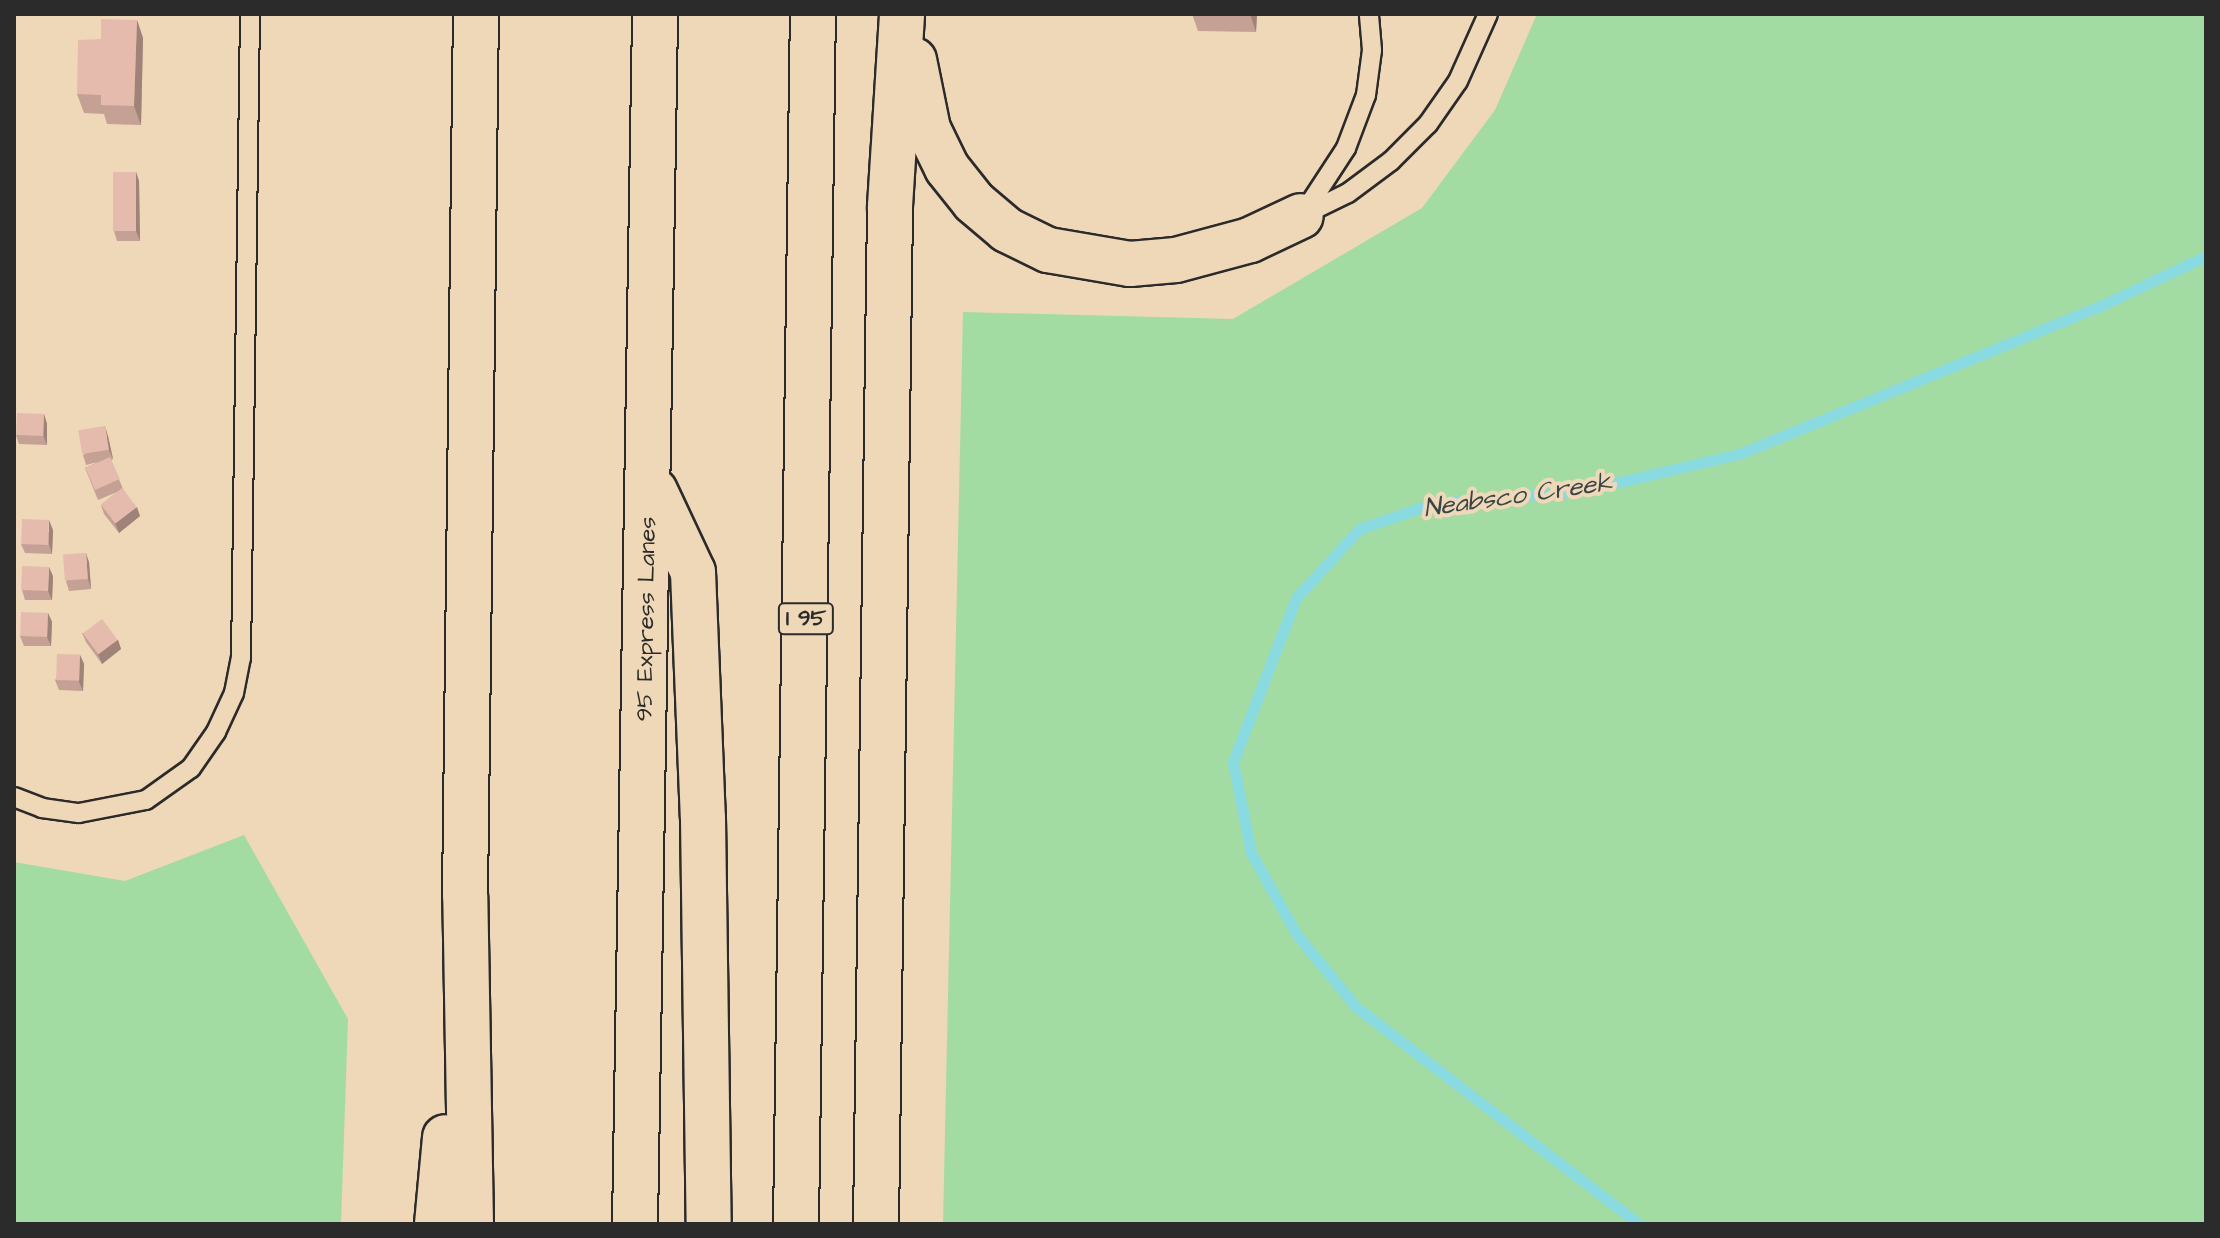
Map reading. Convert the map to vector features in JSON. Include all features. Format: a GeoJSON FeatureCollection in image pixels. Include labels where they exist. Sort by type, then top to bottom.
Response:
{"type":"FeatureCollection","features":[{"type":"Feature","properties":{"kind":"highway"},"geometry":{"type":"LineString","coordinates":[[471,1224],[465,896],[476,14]]}},
{"type":"Feature","properties":{"kind":"highway","name":"95 Express Lanes"},"geometry":{"type":"LineString","coordinates":[[635,1224],[650,481],[655,14]]}},
{"type":"Feature","properties":{"kind":"highway","name":"I 95"},"geometry":{"type":"LineString","coordinates":[[796,1224],[813,14]]}},
{"type":"Feature","properties":{"kind":"highway"},"geometry":{"type":"LineString","coordinates":[[903,14],[928,129],[947,168],[974,202],[1007,230],[1084,260],[1130,264],[1214,252],[1301,216]]}},
{"type":"Feature","properties":{"kind":"highway"},"geometry":{"type":"LineString","coordinates":[[876,1224],[890,206],[903,14]]}},
{"type":"Feature","properties":{"kind":"highway"},"geometry":{"type":"LineString","coordinates":[[650,481],[693,572],[703,833],[709,1224]]}},
{"type":"Feature","properties":{"kind":"highway"},"geometry":{"type":"LineString","coordinates":[[437,1224],[465,896]]}},
{"type":"Feature","properties":{"kind":"lane"},"geometry":{"type":"LineString","coordinates":[[14,797],[42,808],[79,813],[146,800],[191,768],[216,732],[234,693],[241,658],[250,14]]}},
{"type":"Feature","properties":{"kind":"lane"},"geometry":{"type":"LineString","coordinates":[[1301,216],[1346,148],[1366,95],[1372,50],[1369,14]]}},
{"type":"Feature","properties":{"kind":"lane"},"geometry":{"type":"LineString","coordinates":[[1301,216],[1348,193],[1428,124],[1458,81],[1488,14]]}},
{"type":"Feature","properties":{"kind":"green space"},"geometry":{"type":"Polygon","coordinates":[[[1537,14],[2206,14],[2206,1224],[943,1224],[963,312],[1233,319],[1422,208],[1495,110],[1537,14]]]}},
{"type":"Feature","properties":{"kind":"green space"},"geometry":{"type":"Polygon","coordinates":[[[244,835],[348,1019],[341,1224],[14,1224],[14,862],[125,881],[244,835]]]}},
{"type":"Feature","properties":{"kind":"building"},"geometry":{"type":"Polygon","coordinates":[[[101,19],[137,20],[134,106],[101,105],[101,95],[77,94],[78,40],[101,39],[101,19]]]}},
{"type":"Feature","properties":{"kind":"building"},"geometry":{"type":"Polygon","coordinates":[[[113,172],[136,172],[136,231],[113,231],[113,172]]]}},
{"type":"Feature","properties":{"kind":"building"},"geometry":{"type":"Polygon","coordinates":[[[17,413],[44,414],[43,436],[16,435],[17,413]]]}},
{"type":"Feature","properties":{"kind":"building"},"geometry":{"type":"Polygon","coordinates":[[[105,426],[109,450],[82,454],[78,430],[105,426]]]}},
{"type":"Feature","properties":{"kind":"building"},"geometry":{"type":"Polygon","coordinates":[[[110,457],[120,479],[95,490],[85,468],[110,457]]]}},
{"type":"Feature","properties":{"kind":"building"},"geometry":{"type":"Polygon","coordinates":[[[122,488],[137,507],[115,524],[101,505],[122,488]]]}},
{"type":"Feature","properties":{"kind":"building"},"geometry":{"type":"Polygon","coordinates":[[[22,519],[49,520],[48,545],[21,544],[22,519]]]}},
{"type":"Feature","properties":{"kind":"building"},"geometry":{"type":"Polygon","coordinates":[[[86,553],[88,579],[65,581],[63,555],[86,553]]]}},
{"type":"Feature","properties":{"kind":"building"},"geometry":{"type":"Polygon","coordinates":[[[22,566],[49,567],[48,591],[21,590],[22,566]]]}},
{"type":"Feature","properties":{"kind":"building"},"geometry":{"type":"Polygon","coordinates":[[[21,612],[48,613],[47,637],[20,636],[21,612]]]}},
{"type":"Feature","properties":{"kind":"building"},"geometry":{"type":"Polygon","coordinates":[[[102,619],[118,640],[98,654],[83,633],[102,619]]]}},
{"type":"Feature","properties":{"kind":"building"},"geometry":{"type":"Polygon","coordinates":[[[57,654],[80,655],[79,681],[56,680],[57,654]]]}},
{"type":"Feature","properties":{"kind":"waterway","name":"Neabsco Creek"},"geometry":{"type":"LineString","coordinates":[[1639,1224],[1357,1008],[1297,935],[1251,853],[1233,762],[1296,598],[1359,529],[1434,503],[1581,491],[1739,454],[2098,307],[2206,256]]}}]}
